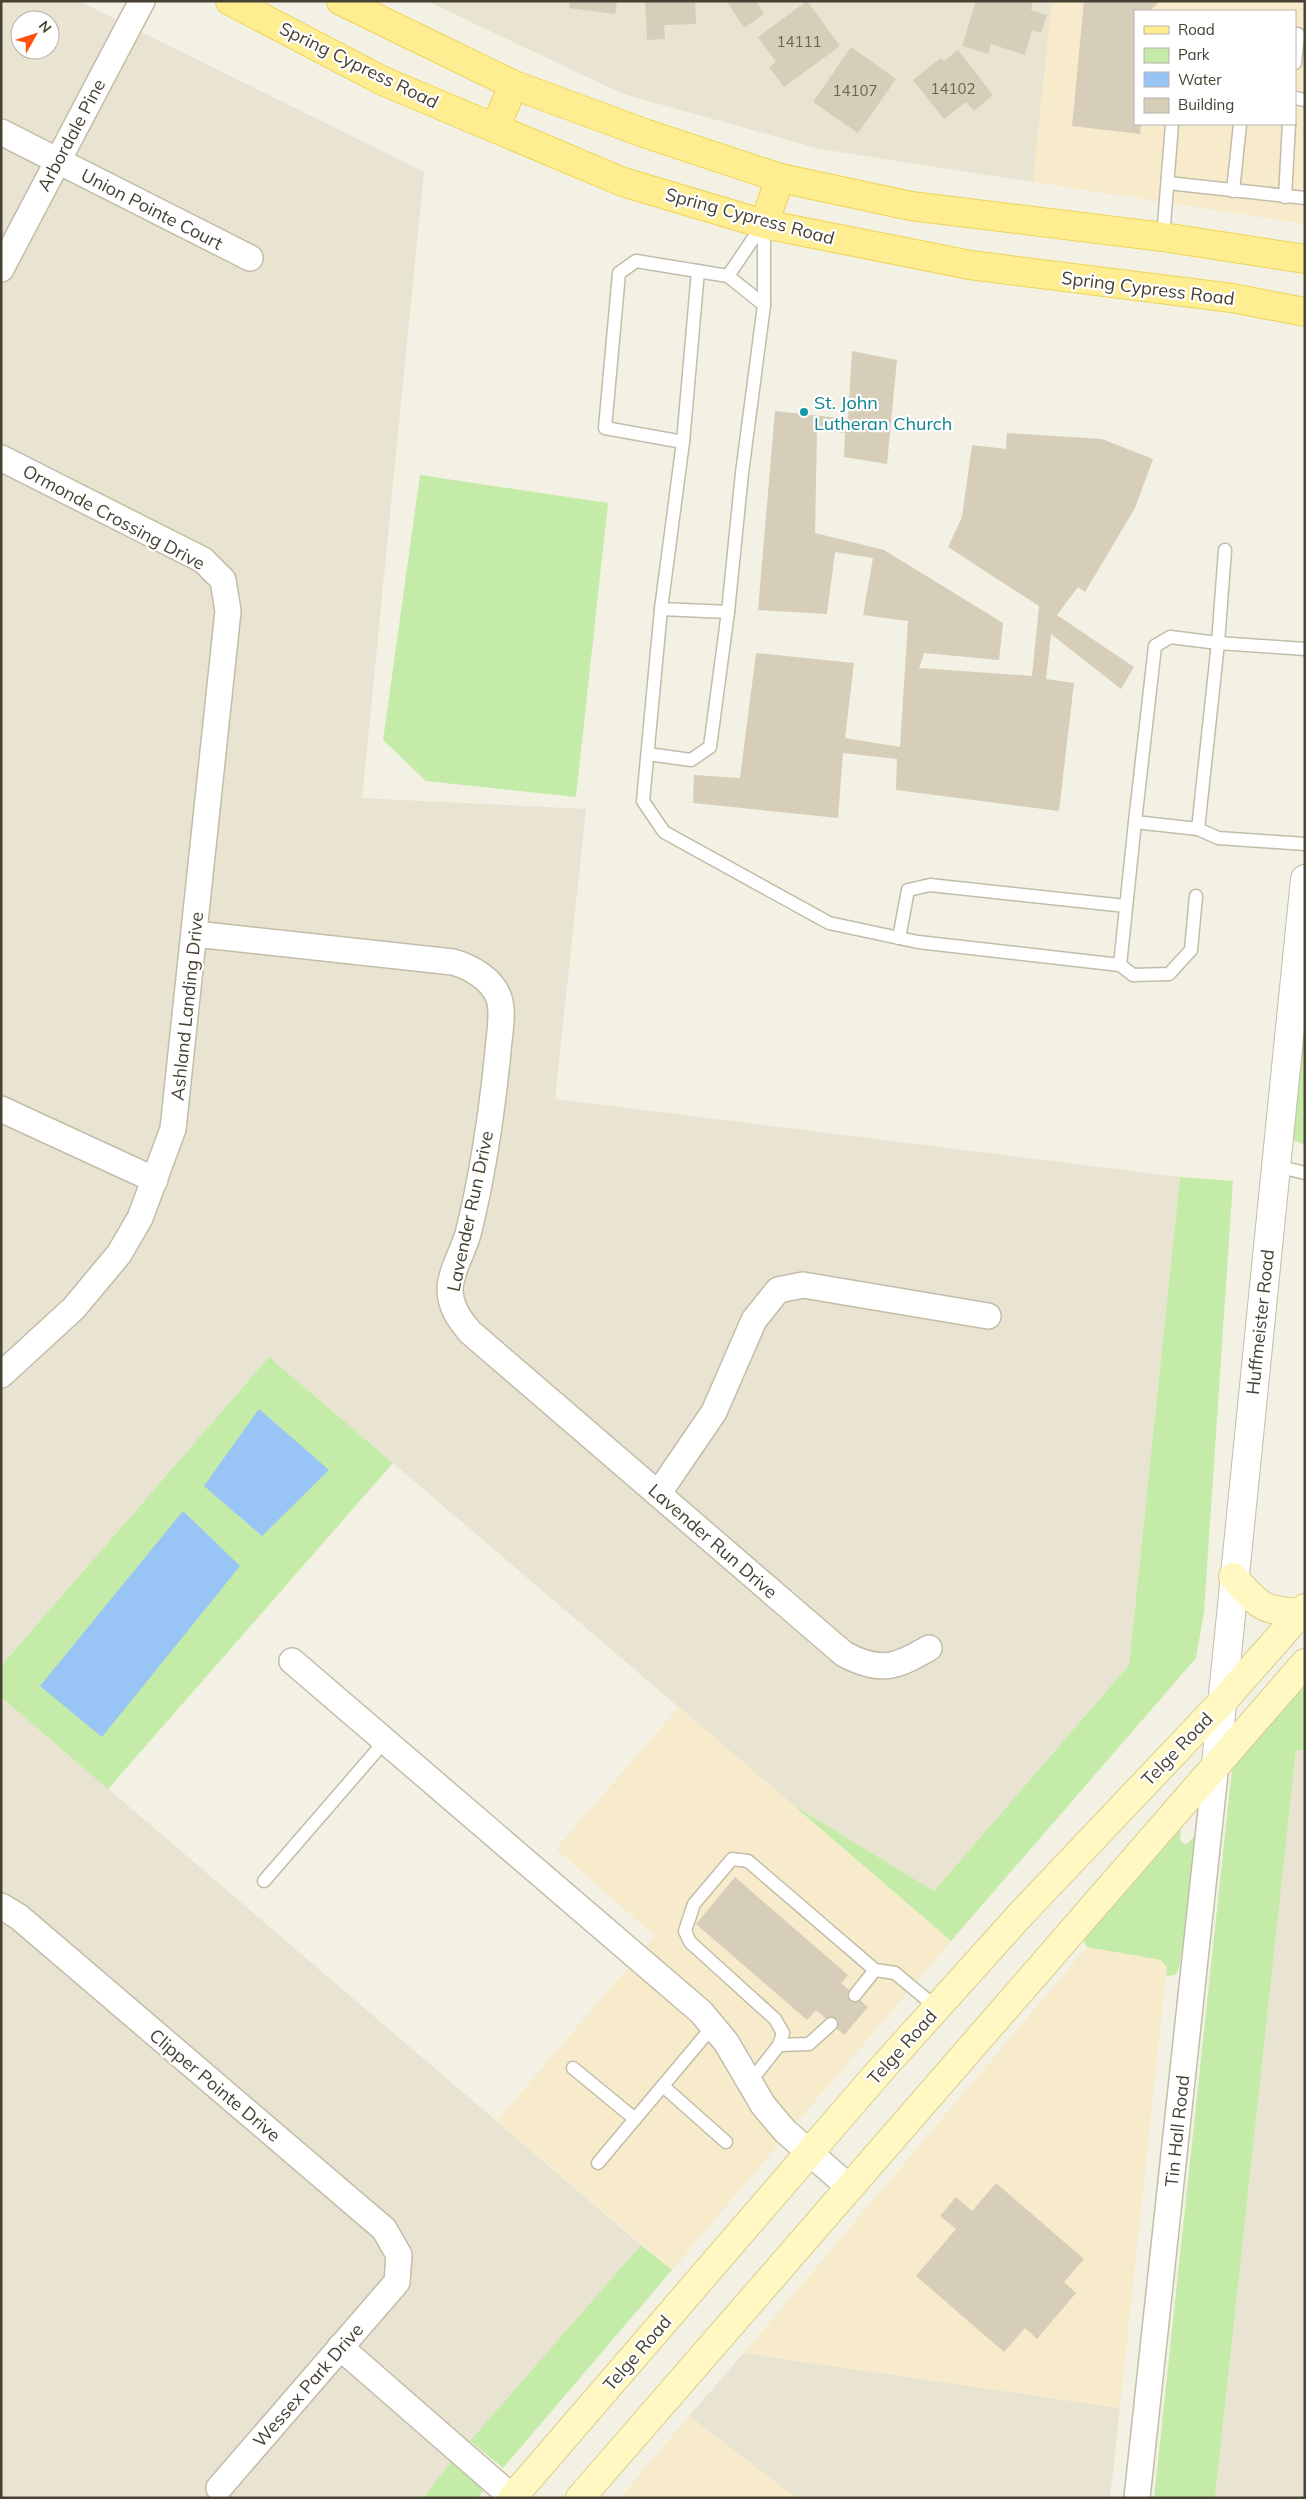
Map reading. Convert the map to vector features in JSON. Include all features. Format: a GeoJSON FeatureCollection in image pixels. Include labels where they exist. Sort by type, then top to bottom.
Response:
{"type":"FeatureCollection","features":[{"type":"Feature","properties":{"kind":"main road","name":"Spring Cypress Road"},"geometry":{"type":"LineString","coordinates":[[230,1],[383,81],[623,182],[764,224],[970,265],[1232,298],[1305,312]]}},
{"type":"Feature","properties":{"kind":"main road"},"geometry":{"type":"LineString","coordinates":[[341,1],[514,85],[644,133],[780,178],[911,206],[1163,237],[1305,259]]}},
{"type":"Feature","properties":{"kind":"main road"},"geometry":{"type":"LineString","coordinates":[[495,127],[514,85]]}},
{"type":"Feature","properties":{"kind":"main road"},"geometry":{"type":"LineString","coordinates":[[764,224],[780,178]]}},
{"type":"Feature","properties":{"kind":"main road"},"geometry":{"type":"LineString","coordinates":[[1233,1577],[1255,1601],[1271,1611],[1302,1610]]}},
{"type":"Feature","properties":{"kind":"main road","name":"Telge Road"},"geometry":{"type":"LineString","coordinates":[[513,2498],[937,2008],[1022,1913],[1224,1700],[1302,1610]]}},
{"type":"Feature","properties":{"kind":"main road"},"geometry":{"type":"LineString","coordinates":[[580,2498],[1216,1764],[1305,1664]]}},
{"type":"Feature","properties":{"kind":"street","name":"Arbordale Pine"},"geometry":{"type":"LineString","coordinates":[[1,270],[142,1]]}},
{"type":"Feature","properties":{"kind":"street","name":"Union Pointe Court"},"geometry":{"type":"LineString","coordinates":[[1,132],[250,258]]}},
{"type":"Feature","properties":{"kind":"street","name":"Ormonde Crossing Drive"},"geometry":{"type":"LineString","coordinates":[[1,458],[203,560],[223,580]]}},
{"type":"Feature","properties":{"kind":"street","name":"Ashland Landing Drive"},"geometry":{"type":"LineString","coordinates":[[1,1375],[74,1308],[119,1254],[140,1218],[173,1129],[228,611],[223,580]]}},
{"type":"Feature","properties":{"kind":"street","name":"Huffmeister Road"},"geometry":{"type":"LineString","coordinates":[[1216,1764],[1224,1700],[1233,1577],[1305,879]]}},
{"type":"Feature","properties":{"kind":"street","name":"Lavender Run Drive"},"geometry":{"type":"LineString","coordinates":[[195,934],[453,962],[467,966],[481,975],[499,998],[501,1019],[494,1095],[482,1168],[467,1235],[450,1286],[451,1302],[457,1316],[470,1332],[844,1654],[859,1662],[883,1668],[906,1662],[930,1648]]}},
{"type":"Feature","properties":{"kind":"street"},"geometry":{"type":"LineString","coordinates":[[1,1109],[155,1180]]}},
{"type":"Feature","properties":{"kind":"street"},"geometry":{"type":"LineString","coordinates":[[658,1494],[714,1412],[754,1320],[778,1290],[803,1285],[988,1316]]}},
{"type":"Feature","properties":{"kind":"street"},"geometry":{"type":"LineString","coordinates":[[292,1661],[702,2012],[726,2042],[764,2105],[785,2131],[850,2188]]}},
{"type":"Feature","properties":{"kind":"street","name":"Tin Hall Road"},"geometry":{"type":"LineString","coordinates":[[1136,2498],[1216,1764]]}},
{"type":"Feature","properties":{"kind":"street","name":"Clipper Pointe Drive"},"geometry":{"type":"LineString","coordinates":[[1,1906],[19,1918],[384,2229],[399,2255],[396,2282]]}},
{"type":"Feature","properties":{"kind":"street","name":"Wessex Park Drive"},"geometry":{"type":"LineString","coordinates":[[219,2488],[396,2282]]}},
{"type":"Feature","properties":{"kind":"street"},"geometry":{"type":"LineString","coordinates":[[340,2347],[513,2498]]}},
{"type":"Feature","properties":{"kind":"lane"},"geometry":{"type":"LineString","coordinates":[[1296,56],[1299,34]]}},
{"type":"Feature","properties":{"kind":"lane"},"geometry":{"type":"LineString","coordinates":[[1163,237],[1172,125]]}},
{"type":"Feature","properties":{"kind":"lane"},"geometry":{"type":"LineString","coordinates":[[1233,191],[1240,125]]}},
{"type":"Feature","properties":{"kind":"lane"},"geometry":{"type":"LineString","coordinates":[[1285,197],[1290,125]]}},
{"type":"Feature","properties":{"kind":"lane"},"geometry":{"type":"LineString","coordinates":[[1168,183],[1305,198]]}},
{"type":"Feature","properties":{"kind":"lane"},"geometry":{"type":"LineString","coordinates":[[728,276],[764,224]]}},
{"type":"Feature","properties":{"kind":"lane"},"geometry":{"type":"LineString","coordinates":[[648,754],[691,760],[710,747],[764,305],[764,224]]}},
{"type":"Feature","properties":{"kind":"lane"},"geometry":{"type":"LineString","coordinates":[[683,442],[605,428],[619,273],[636,261],[728,276],[764,305]]}},
{"type":"Feature","properties":{"kind":"lane"},"geometry":{"type":"LineString","coordinates":[[698,271],[683,442],[661,609],[643,802],[664,832],[829,923],[899,938],[1120,964],[1133,975],[1169,974],[1191,950],[1196,896]]}},
{"type":"Feature","properties":{"kind":"lane"},"geometry":{"type":"LineString","coordinates":[[1198,829],[1218,642],[1225,550]]}},
{"type":"Feature","properties":{"kind":"lane"},"geometry":{"type":"LineString","coordinates":[[661,609],[728,612]]}},
{"type":"Feature","properties":{"kind":"lane"},"geometry":{"type":"LineString","coordinates":[[1120,964],[1156,646],[1170,637],[1305,649]]}},
{"type":"Feature","properties":{"kind":"lane"},"geometry":{"type":"LineString","coordinates":[[1135,822],[1198,829],[1218,838],[1305,844]]}},
{"type":"Feature","properties":{"kind":"lane"},"geometry":{"type":"LineString","coordinates":[[899,938],[908,890],[930,885],[1126,906]]}},
{"type":"Feature","properties":{"kind":"lane"},"geometry":{"type":"LineString","coordinates":[[1276,1166],[1305,1173]]}},
{"type":"Feature","properties":{"kind":"lane"},"geometry":{"type":"LineString","coordinates":[[264,1881],[385,1741]]}},
{"type":"Feature","properties":{"kind":"lane"},"geometry":{"type":"LineString","coordinates":[[750,2082],[779,2045],[784,2033],[775,2019],[690,1942],[686,1931],[694,1904],[732,1859],[748,1861],[875,1970],[895,1974],[937,2008]]}},
{"type":"Feature","properties":{"kind":"lane"},"geometry":{"type":"LineString","coordinates":[[855,1995],[875,1970]]}},
{"type":"Feature","properties":{"kind":"lane"},"geometry":{"type":"LineString","coordinates":[[779,2045],[809,2044],[831,2024]]}},
{"type":"Feature","properties":{"kind":"lane"},"geometry":{"type":"LineString","coordinates":[[598,2163],[713,2026]]}},
{"type":"Feature","properties":{"kind":"lane"},"geometry":{"type":"LineString","coordinates":[[573,2068],[635,2120]]}},
{"type":"Feature","properties":{"kind":"lane"},"geometry":{"type":"LineString","coordinates":[[662,2086],[726,2142]]}},
{"type":"Feature","properties":{"kind":"shaded area"},"geometry":{"type":"Polygon","coordinates":[[[1,1],[79,1],[424,172],[362,798],[586,809],[555,1099],[1180,1177],[1129,1665],[934,1891],[793,1805],[269,1357],[1,1666],[1,1]]]}},
{"type":"Feature","properties":{"kind":"shaded area"},"geometry":{"type":"Polygon","coordinates":[[[427,1],[1052,1],[1033,182],[820,149],[623,94],[427,1]]]}},
{"type":"Feature","properties":{"kind":"shaded area"},"geometry":{"type":"Polygon","coordinates":[[[1052,1],[1305,1],[1305,224],[1033,182],[1052,1]]]}},
{"type":"Feature","properties":{"kind":"shaded area"},"geometry":{"type":"Polygon","coordinates":[[[1,1697],[641,2245],[422,2498],[1,2498],[1,1697]]]}},
{"type":"Feature","properties":{"kind":"shaded area"},"geometry":{"type":"Polygon","coordinates":[[[679,1707],[951,1941],[672,2270],[497,2121],[655,1936],[556,1849],[679,1707]]]}},
{"type":"Feature","properties":{"kind":"shaded area"},"geometry":{"type":"Polygon","coordinates":[[[1296,1749],[1305,1750],[1305,2498],[1215,2498],[1296,1749]]]}},
{"type":"Feature","properties":{"kind":"shaded area"},"geometry":{"type":"Polygon","coordinates":[[[1093,1940],[1168,1955],[1120,2408],[744,2353],[1093,1940]]]}},
{"type":"Feature","properties":{"kind":"shaded area"},"geometry":{"type":"Polygon","coordinates":[[[744,2353],[1120,2408],[1110,2498],[796,2498],[689,2416],[744,2353]]]}},
{"type":"Feature","properties":{"kind":"shaded area"},"geometry":{"type":"Polygon","coordinates":[[[689,2416],[796,2498],[620,2498],[689,2416]]]}},
{"type":"Feature","properties":{"kind":"green space"},"geometry":{"type":"Polygon","coordinates":[[[420,475],[608,503],[576,797],[426,781],[383,740],[420,475]]]}},
{"type":"Feature","properties":{"kind":"green space"},"geometry":{"type":"Polygon","coordinates":[[[1305,1029],[1305,1145],[1293,1140],[1305,1029]]]}},
{"type":"Feature","properties":{"kind":"green space"},"geometry":{"type":"Polygon","coordinates":[[[1180,1177],[1233,1181],[1204,1612],[1196,1658],[951,1941],[793,1805],[934,1891],[1129,1665],[1180,1177]]]}},
{"type":"Feature","properties":{"kind":"green space"},"geometry":{"type":"Polygon","coordinates":[[[269,1357],[393,1463],[108,1789],[1,1697],[1,1666],[269,1357]]]}},
{"type":"Feature","properties":{"kind":"green space"},"geometry":{"type":"Polygon","coordinates":[[[1305,1680],[1305,1750],[1296,1750],[1215,2498],[1154,2498],[1232,1769],[1241,1751],[1305,1680]]]}},
{"type":"Feature","properties":{"kind":"green space"},"geometry":{"type":"Polygon","coordinates":[[[1181,1829],[1180,1840],[1186,1845],[1197,1833],[1199,1842],[1179,1968],[1175,1975],[1166,1976],[1167,1967],[1161,1960],[1087,1947],[1084,1942],[1087,1934],[1174,1833],[1181,1829]]]}},
{"type":"Feature","properties":{"kind":"green space"},"geometry":{"type":"Polygon","coordinates":[[[641,2245],[672,2270],[503,2468],[470,2441],[641,2245]]]}},
{"type":"Feature","properties":{"kind":"green space"},"geometry":{"type":"Polygon","coordinates":[[[452,2461],[477,2482],[483,2492],[477,2498],[423,2498],[452,2461]]]}},
{"type":"Feature","properties":{"kind":"water"},"geometry":{"type":"Polygon","coordinates":[[[259,1409],[329,1470],[262,1536],[204,1486],[259,1409]]]}},
{"type":"Feature","properties":{"kind":"water"},"geometry":{"type":"Polygon","coordinates":[[[183,1511],[240,1566],[102,1737],[40,1686],[183,1511]]]}},
{"type":"Feature","properties":{"kind":"building"},"geometry":{"type":"Polygon","coordinates":[[[570,1],[617,1],[615,14],[569,8],[570,1]]]}},
{"type":"Feature","properties":{"kind":"building"},"geometry":{"type":"Polygon","coordinates":[[[645,1],[695,1],[696,24],[664,25],[665,39],[647,40],[645,1]]]}},
{"type":"Feature","properties":{"kind":"building"},"geometry":{"type":"Polygon","coordinates":[[[731,1],[756,1],[764,14],[744,28],[728,3],[731,1]]]}},
{"type":"Feature","properties":{"kind":"building"},"geometry":{"type":"Polygon","coordinates":[[[807,1],[840,46],[784,87],[769,67],[776,62],[758,37],[807,1]]]}},
{"type":"Feature","properties":{"kind":"building"},"geometry":{"type":"Polygon","coordinates":[[[976,1],[1033,1],[1031,10],[1047,15],[1041,33],[1032,30],[1025,55],[991,44],[988,54],[962,46],[976,1]]]}},
{"type":"Feature","properties":{"kind":"building"},"geometry":{"type":"Polygon","coordinates":[[[1084,1],[1160,1],[1151,10],[1134,10],[1134,125],[1141,125],[1140,134],[1072,126],[1084,1]]]}},
{"type":"Feature","properties":{"kind":"building"},"geometry":{"type":"Polygon","coordinates":[[[851,47],[896,79],[858,133],[813,102],[851,47]]]}},
{"type":"Feature","properties":{"kind":"building"},"geometry":{"type":"Polygon","coordinates":[[[958,50],[993,95],[974,111],[966,102],[944,119],[913,80],[941,58],[944,61],[958,50]]]}},
{"type":"Feature","properties":{"kind":"building"},"geometry":{"type":"Polygon","coordinates":[[[852,351],[897,360],[887,464],[844,457],[845,433],[817,430],[815,533],[884,550],[1003,623],[999,660],[924,653],[919,668],[1032,676],[1039,606],[948,547],[962,517],[972,445],[1006,449],[1007,433],[1102,439],[1153,459],[1135,508],[1085,592],[1078,587],[1057,615],[1134,667],[1121,689],[1051,634],[1046,679],[1074,683],[1059,811],[896,790],[897,759],[843,753],[838,818],[693,803],[694,775],[740,778],[756,653],[854,663],[845,738],[900,747],[908,621],[863,615],[873,558],[835,552],[827,614],[758,610],[775,411],[848,419],[852,351]]]}},
{"type":"Feature","properties":{"kind":"building"},"geometry":{"type":"Polygon","coordinates":[[[735,1877],[848,1975],[841,1983],[868,2007],[844,2035],[816,2010],[807,2020],[696,1924],[735,1877]]]}},
{"type":"Feature","properties":{"kind":"building"},"geometry":{"type":"Polygon","coordinates":[[[996,2183],[1084,2259],[1064,2282],[1076,2293],[1037,2339],[1025,2328],[1004,2352],[916,2276],[956,2229],[940,2216],[956,2197],[972,2211],[996,2183]]]}},
{"type":"Feature","properties":{"kind":"place","name":"St. John Lutheran Church"},"geometry":{"type":"Point","coordinates":[804,412]}}]}
